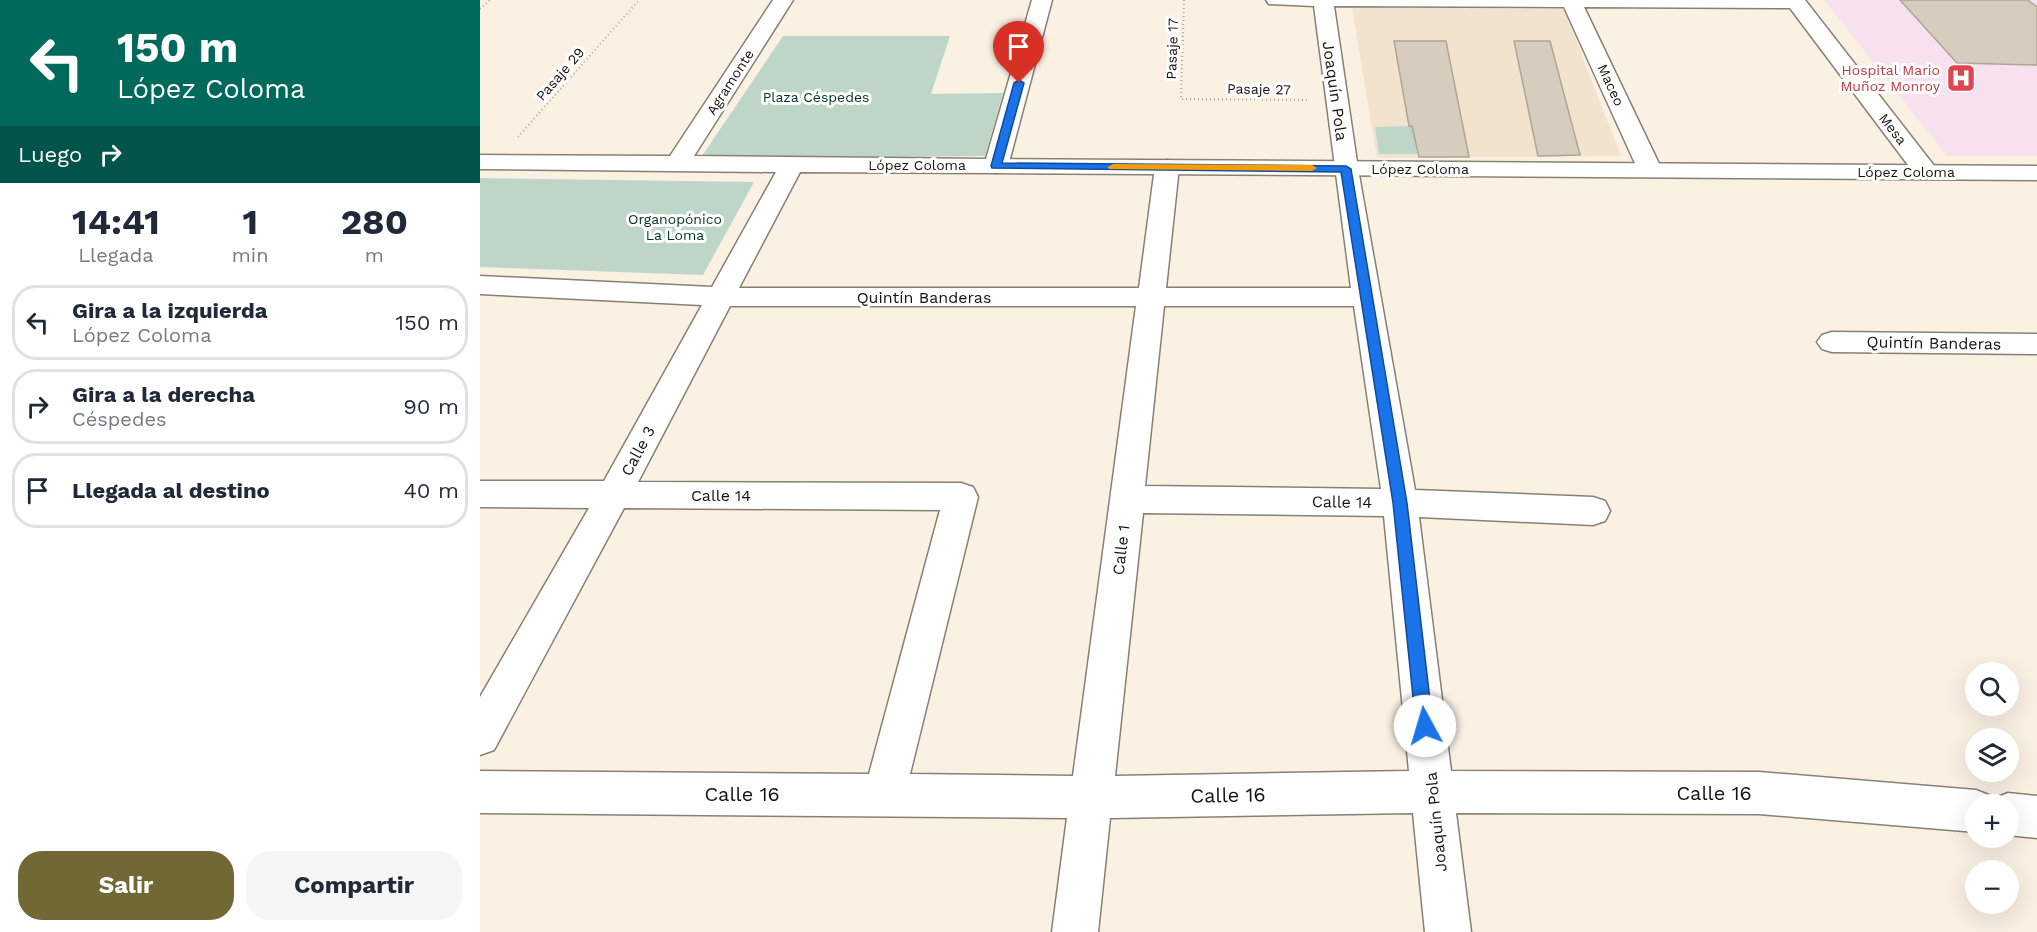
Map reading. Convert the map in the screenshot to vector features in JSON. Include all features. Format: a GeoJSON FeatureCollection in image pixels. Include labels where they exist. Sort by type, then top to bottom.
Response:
{"type":"FeatureCollection","features":[{"type":"Feature","properties":{"kind":"street","name":"Agramonte"},"geometry":{"type":"LineString","coordinates":[[676,164],[783,0]]}},
{"type":"Feature","properties":{"kind":"street"},"geometry":{"type":"LineString","coordinates":[[996,166],[1042,0]]}},
{"type":"Feature","properties":{"kind":"street"},"geometry":{"type":"LineString","coordinates":[[1276,0],[1795,1]]}},
{"type":"Feature","properties":{"kind":"street","name":"Joaquín Pola"},"geometry":{"type":"LineString","coordinates":[[1323,0],[1346,169],[1400,503],[1448,932]]}},
{"type":"Feature","properties":{"kind":"street","name":"Maceo"},"geometry":{"type":"LineString","coordinates":[[1571,1],[1650,170]]}},
{"type":"Feature","properties":{"kind":"street","name":"Mesa"},"geometry":{"type":"LineString","coordinates":[[1795,1],[1926,172]]}},
{"type":"Feature","properties":{"kind":"street","name":"López Coloma"},"geometry":{"type":"LineString","coordinates":[[488,162],[2037,173]]}},
{"type":"Feature","properties":{"kind":"street","name":"Calle 3"},"geometry":{"type":"LineString","coordinates":[[480,736],[614,495],[792,164]]}},
{"type":"Feature","properties":{"kind":"street","name":"Calle 1"},"geometry":{"type":"LineString","coordinates":[[1075,932],[1167,167]]}},
{"type":"Feature","properties":{"kind":"street","name":"Quintín Banderas"},"geometry":{"type":"LineString","coordinates":[[480,285],[720,297],[1368,297]]}},
{"type":"Feature","properties":{"kind":"street","name":"Quintín Banderas"},"geometry":{"type":"LineString","coordinates":[[1832,342],[2037,344]]}},
{"type":"Feature","properties":{"kind":"street","name":"Calle 14"},"geometry":{"type":"LineString","coordinates":[[480,494],[962,497],[884,795]]}},
{"type":"Feature","properties":{"kind":"street","name":"Calle 14"},"geometry":{"type":"LineString","coordinates":[[1127,499],[1400,503],[1593,510]]}},
{"type":"Feature","properties":{"kind":"street","name":"Calle 16"},"geometry":{"type":"LineString","coordinates":[[480,792],[1092,796],[1432,792],[1759,793],[1965,811]]}},
{"type":"Feature","properties":{"kind":"street"},"geometry":{"type":"LineString","coordinates":[[2019,815],[2037,817]]}},
{"type":"Feature","properties":{"kind":"path"},"geometry":{"type":"LineString","coordinates":[[480,9],[490,0]]}},
{"type":"Feature","properties":{"kind":"path","name":"Pasaje 29"},"geometry":{"type":"LineString","coordinates":[[488,162],[639,0]]}},
{"type":"Feature","properties":{"kind":"path","name":"Pasaje 17"},"geometry":{"type":"LineString","coordinates":[[1181,99],[1184,0]]}},
{"type":"Feature","properties":{"kind":"path","name":"Pasaje 27"},"geometry":{"type":"LineString","coordinates":[[1181,99],[1336,100]]}},
{"type":"Feature","properties":{"kind":"shaded area","name":"Hospital Mario Muñoz Monroy"},"geometry":{"type":"Polygon","coordinates":[[[1824,0],[2037,0],[2037,156],[1947,156],[1824,0]]]}},
{"type":"Feature","properties":{"kind":"shaded area"},"geometry":{"type":"Polygon","coordinates":[[[1352,7],[1564,9],[1621,156],[1377,158],[1352,7]]]}},
{"type":"Feature","properties":{"kind":"green space","name":"Plaza Céspedes"},"geometry":{"type":"Polygon","coordinates":[[[783,36],[950,36],[931,94],[1003,93],[985,156],[700,159],[783,36]]]}},
{"type":"Feature","properties":{"kind":"green space"},"geometry":{"type":"Polygon","coordinates":[[[1414,126],[1417,154],[1379,154],[1375,127],[1414,126]]]}},
{"type":"Feature","properties":{"kind":"green space","name":"Organopónico La Loma"},"geometry":{"type":"Polygon","coordinates":[[[480,178],[754,182],[703,275],[480,267],[480,178]]]}},
{"type":"Feature","properties":{"kind":"building"},"geometry":{"type":"Polygon","coordinates":[[[1900,0],[2028,0],[2037,7],[2037,65],[1957,63],[1900,0]]]}},
{"type":"Feature","properties":{"kind":"building"},"geometry":{"type":"Polygon","coordinates":[[[1394,41],[1446,41],[1469,157],[1419,157],[1412,126],[1409,126],[1394,41]]]}},
{"type":"Feature","properties":{"kind":"building"},"geometry":{"type":"Polygon","coordinates":[[[1514,41],[1550,41],[1580,155],[1538,156],[1514,41]]]}},
{"type":"Feature","properties":{"kind":"slow traffic"},"geometry":{"type":"LineString","coordinates":[[1113,167],[1312,168]]}},
{"type":"Feature","properties":{"kind":"place","name":"Hospital Mario Muñoz Monroy"},"geometry":{"type":"Point","coordinates":[1961,78]}},
{"type":"Feature","properties":{"kind":"route"},"geometry":{"type":"LineString","coordinates":[[1019,83],[996,166],[1346,169],[1400,503],[1425,726]]}}]}
